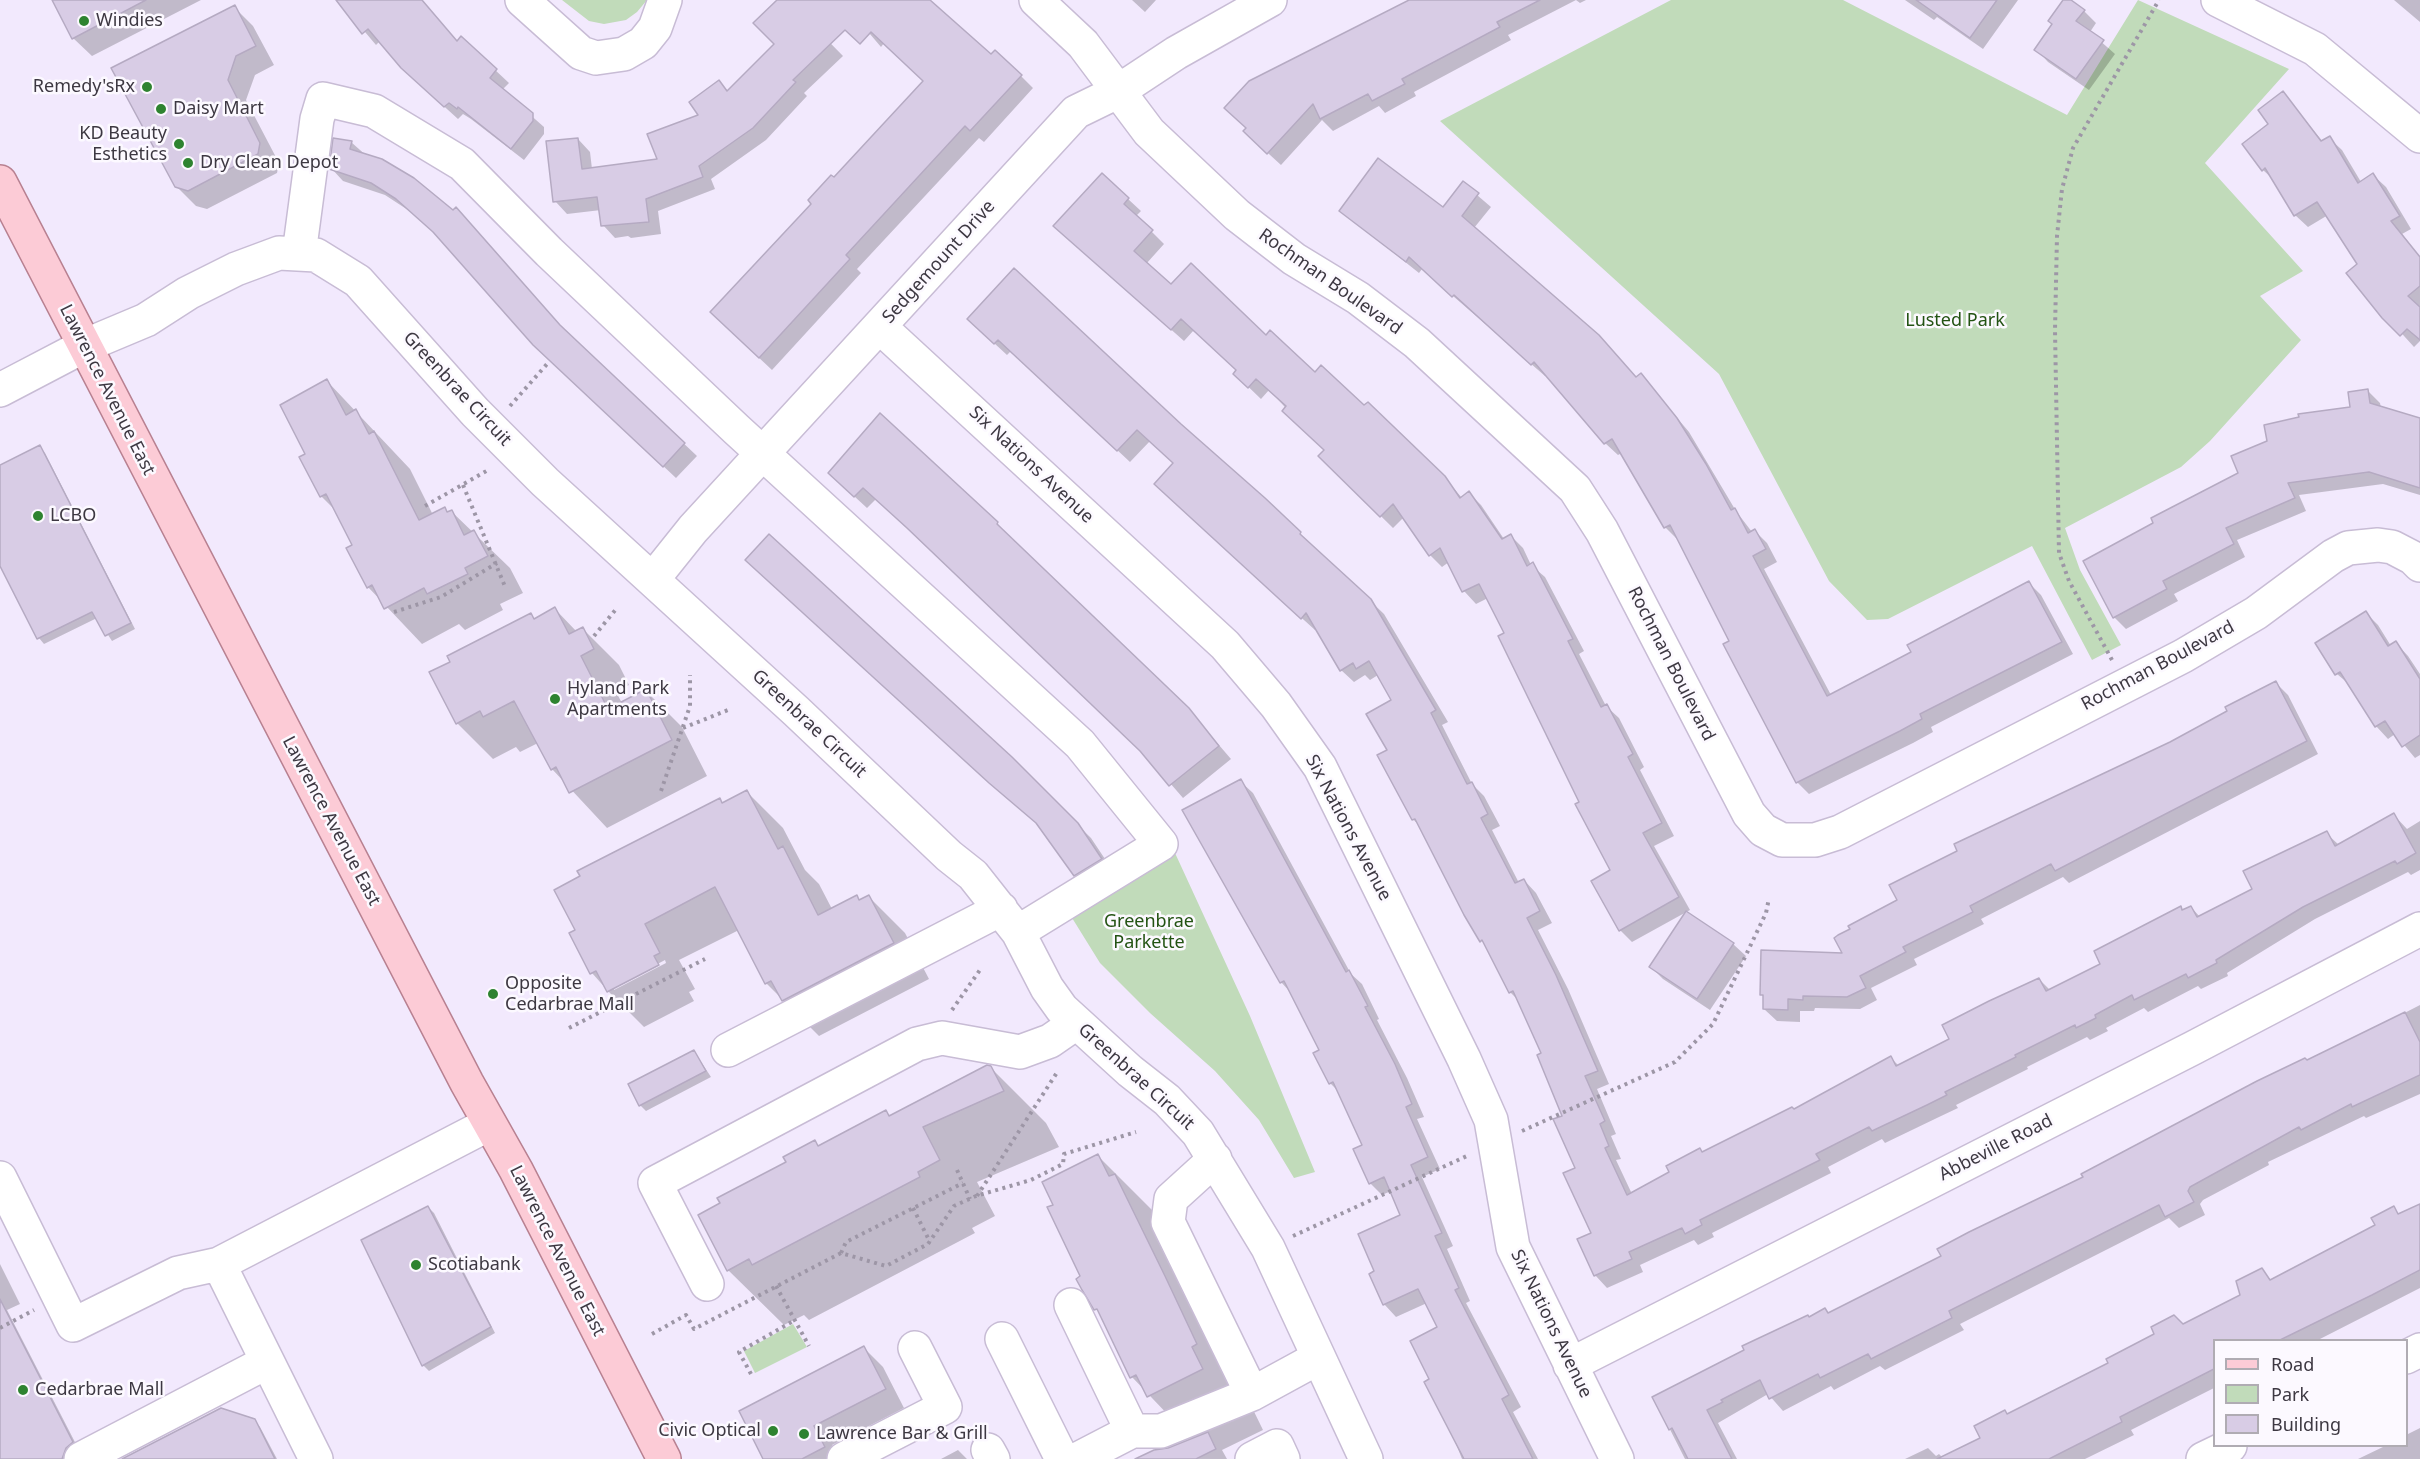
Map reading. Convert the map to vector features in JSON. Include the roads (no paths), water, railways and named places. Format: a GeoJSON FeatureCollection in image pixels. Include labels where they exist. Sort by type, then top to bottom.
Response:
{"type":"FeatureCollection","features":[{"type":"Feature","properties":{"kind":"main road","name":"Lawrence Avenue East"},"geometry":{"type":"LineString","coordinates":[[0,182],[489,1124],[516,1170],[664,1459]]}},
{"type":"Feature","properties":{"kind":"street"},"geometry":{"type":"LineString","coordinates":[[522,0],[581,53],[596,58],[624,54],[643,43],[655,28],[665,0]]}},
{"type":"Feature","properties":{"kind":"street","name":"Rochman Boulevard"},"geometry":{"type":"LineString","coordinates":[[1036,0],[1083,44],[1117,93],[1149,132],[1237,215],[1294,259],[1358,298],[1417,343],[1575,489],[1602,531],[1745,806],[1755,822],[1782,840],[1804,842],[1840,832],[2126,685],[2247,618],[2333,556],[2348,548],[2378,545],[2392,548],[2414,558],[2420,565]]}},
{"type":"Feature","properties":{"kind":"street","name":"Sedgemount Drive"},"geometry":{"type":"LineString","coordinates":[[653,579],[693,529],[1076,112],[1117,93],[1176,53],[1270,0]]}},
{"type":"Feature","properties":{"kind":"street"},"geometry":{"type":"LineString","coordinates":[[2218,0],[2315,49],[2420,136]]}},
{"type":"Feature","properties":{"kind":"street"},"geometry":{"type":"LineString","coordinates":[[299,254],[317,119],[323,99],[374,111],[462,164],[549,252],[727,421],[764,452],[1080,744],[1161,844],[1010,921],[728,1050]]}},
{"type":"Feature","properties":{"kind":"street","name":"Greenbrae Circuit"},"geometry":{"type":"LineString","coordinates":[[0,390],[84,346],[146,320],[188,293],[236,269],[279,253],[316,255],[358,281],[490,427],[593,528],[653,579],[949,856],[973,875],[1010,921],[1047,988],[1062,1009],[1173,1105],[1198,1133],[1268,1248],[1366,1459]]}},
{"type":"Feature","properties":{"kind":"street","name":"Six Nations Avenue"},"geometry":{"type":"LineString","coordinates":[[880,327],[1200,620],[1245,666],[1276,705],[1325,778],[1464,1059],[1491,1120],[1513,1247],[1617,1459]]}},
{"type":"Feature","properties":{"kind":"street","name":"Abbeville Road"},"geometry":{"type":"LineString","coordinates":[[1570,1365],[2193,1048],[2420,929]]}},
{"type":"Feature","properties":{"kind":"street"},"geometry":{"type":"LineString","coordinates":[[708,1284],[655,1183],[917,1044],[942,1038],[972,1041],[1020,1052],[1050,1041],[1077,1023]]}},
{"type":"Feature","properties":{"kind":"street"},"geometry":{"type":"LineString","coordinates":[[0,1178],[73,1325],[178,1273],[219,1264],[489,1124]]}},
{"type":"Feature","properties":{"kind":"street"},"geometry":{"type":"LineString","coordinates":[[1215,1159],[1171,1199],[1168,1222],[1252,1394]]}},
{"type":"Feature","properties":{"kind":"street"},"geometry":{"type":"LineString","coordinates":[[219,1264],[316,1459]]}},
{"type":"Feature","properties":{"kind":"street"},"geometry":{"type":"LineString","coordinates":[[1071,1305],[1132,1431]]}},
{"type":"Feature","properties":{"kind":"street"},"geometry":{"type":"LineString","coordinates":[[1002,1339],[1062,1459]]}},
{"type":"Feature","properties":{"kind":"street"},"geometry":{"type":"LineString","coordinates":[[844,1459],[945,1407],[915,1348]]}},
{"type":"Feature","properties":{"kind":"street"},"geometry":{"type":"LineString","coordinates":[[1078,1459],[1132,1431],[1161,1431],[1252,1394],[1318,1358]]}},
{"type":"Feature","properties":{"kind":"street"},"geometry":{"type":"LineString","coordinates":[[81,1459],[267,1362]]}},
{"type":"Feature","properties":{"kind":"street"},"geometry":{"type":"LineString","coordinates":[[1252,1459],[1277,1446],[1283,1459]]}},
{"type":"Feature","properties":{"kind":"street"},"geometry":{"type":"LineString","coordinates":[[2203,1459],[2228,1447]]}},
{"type":"Feature","properties":{"kind":"place","name":"Windies"},"geometry":{"type":"Point","coordinates":[84,21]}},
{"type":"Feature","properties":{"kind":"place","name":"Remedy'sRx"},"geometry":{"type":"Point","coordinates":[147,87]}},
{"type":"Feature","properties":{"kind":"place","name":"Daisy Mart"},"geometry":{"type":"Point","coordinates":[161,109]}},
{"type":"Feature","properties":{"kind":"place","name":"KD Beauty Esthetics"},"geometry":{"type":"Point","coordinates":[179,144]}},
{"type":"Feature","properties":{"kind":"place","name":"Dry Clean Depot"},"geometry":{"type":"Point","coordinates":[188,163]}},
{"type":"Feature","properties":{"kind":"place","name":"LCBO"},"geometry":{"type":"Point","coordinates":[38,516]}},
{"type":"Feature","properties":{"kind":"place","name":"Hyland Park Apartments"},"geometry":{"type":"Point","coordinates":[555,699]}},
{"type":"Feature","properties":{"kind":"place","name":"Opposite Cedarbrae Mall"},"geometry":{"type":"Point","coordinates":[493,994]}},
{"type":"Feature","properties":{"kind":"place","name":"Scotiabank"},"geometry":{"type":"Point","coordinates":[416,1265]}},
{"type":"Feature","properties":{"kind":"place","name":"Cedarbrae Mall"},"geometry":{"type":"Point","coordinates":[23,1390]}},
{"type":"Feature","properties":{"kind":"place","name":"Civic Optical"},"geometry":{"type":"Point","coordinates":[773,1431]}},
{"type":"Feature","properties":{"kind":"place","name":"Lawrence Bar & Grill"},"geometry":{"type":"Point","coordinates":[804,1434]}},
{"type":"Feature","properties":{"kind":"park label","name":"Lusted Park"},"geometry":{"type":"Point","coordinates":[1955,321]}},
{"type":"Feature","properties":{"kind":"park label","name":"Greenbrae Parkette"},"geometry":{"type":"Point","coordinates":[1149,932]}}]}
